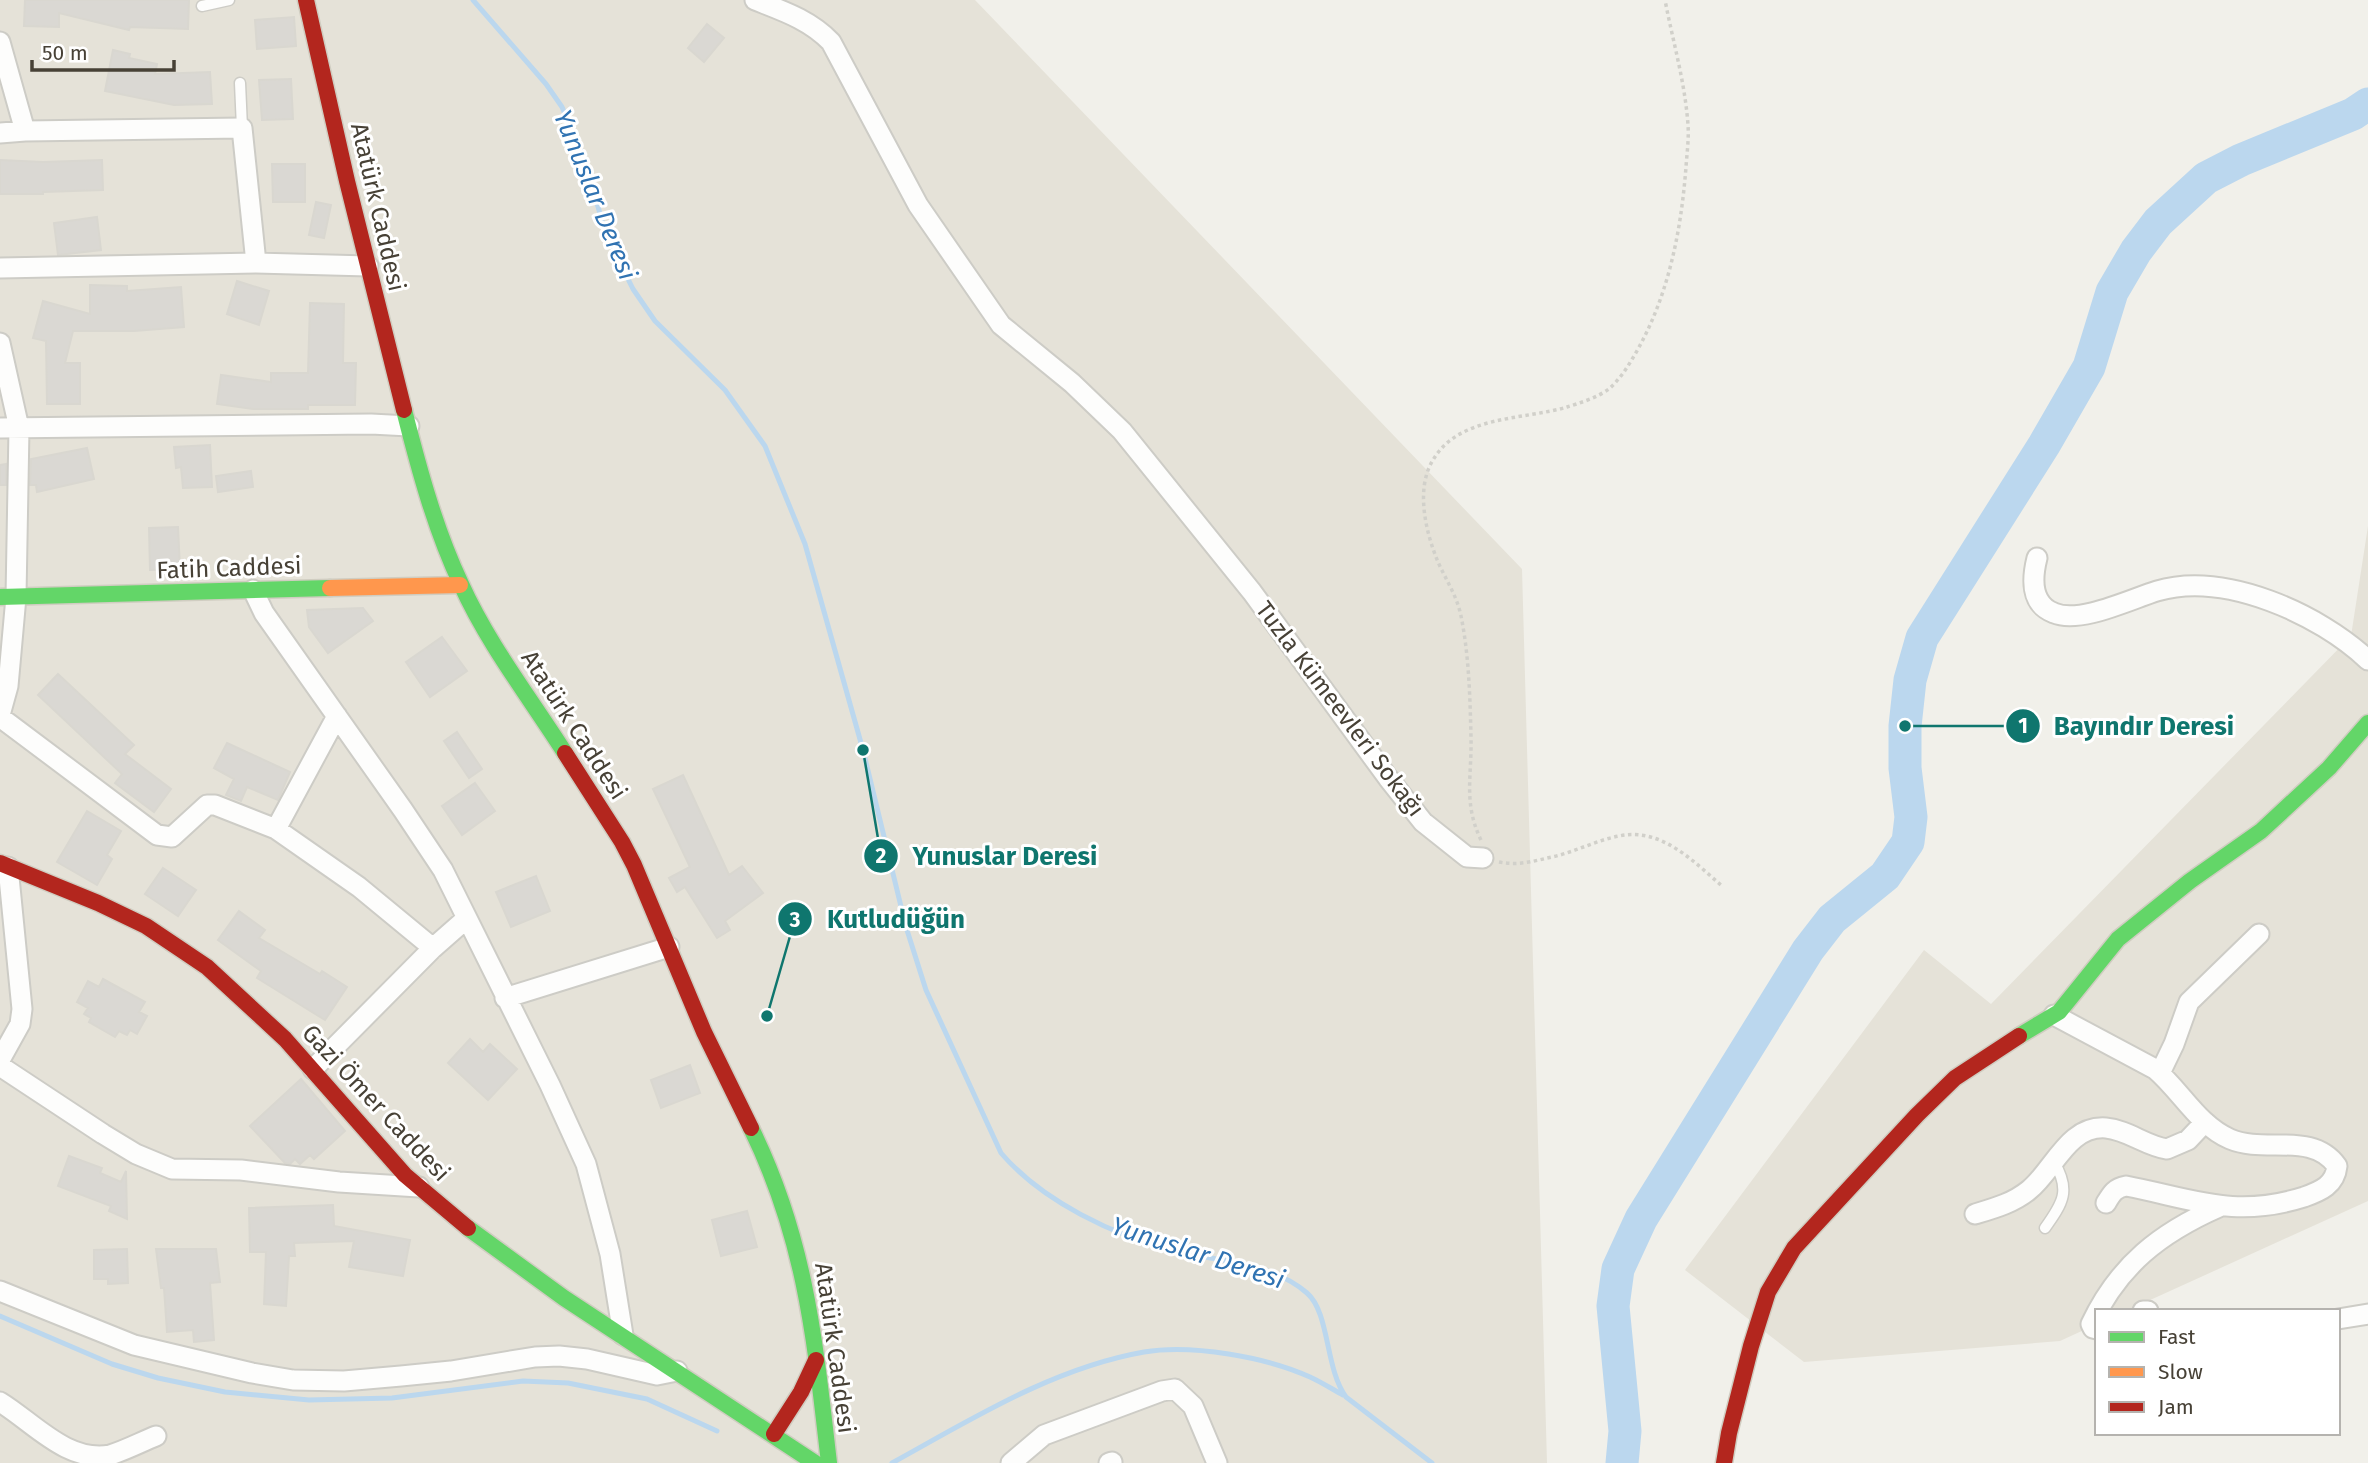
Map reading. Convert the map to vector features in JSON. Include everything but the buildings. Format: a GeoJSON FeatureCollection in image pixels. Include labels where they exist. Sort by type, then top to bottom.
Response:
{"type":"FeatureCollection","features":[{"type":"Feature","properties":{"kind":"street","name":"Atatürk Caddesi"},"geometry":{"type":"LineString","coordinates":[[306,0],[408,426],[442,540],[460,585],[476,614],[622,842],[638,872],[718,1062],[772,1171],[788,1216],[812,1314],[829,1463]]}},
{"type":"Feature","properties":{"kind":"street","name":"Tuzla Kümeevleri Sokağı"},"geometry":{"type":"LineString","coordinates":[[755,0],[796,16],[817,28],[831,42],[918,205],[1001,325],[1072,383],[1122,431],[1252,592],[1423,822],[1467,857],[1483,858]]}},
{"type":"Feature","properties":{"kind":"street"},"geometry":{"type":"LineString","coordinates":[[0,42],[25,131]]}},
{"type":"Feature","properties":{"kind":"street"},"geometry":{"type":"LineString","coordinates":[[0,133],[242,128],[256,262]]}},
{"type":"Feature","properties":{"kind":"street"},"geometry":{"type":"LineString","coordinates":[[0,268],[256,262],[368,266]]}},
{"type":"Feature","properties":{"kind":"street"},"geometry":{"type":"LineString","coordinates":[[0,343],[10,428],[8,597],[0,716],[157,835],[172,837],[207,805],[215,805],[276,829],[359,887],[433,948]]}},
{"type":"Feature","properties":{"kind":"street"},"geometry":{"type":"LineString","coordinates":[[10,428],[371,424],[408,426]]}},
{"type":"Feature","properties":{"kind":"street"},"geometry":{"type":"LineString","coordinates":[[2037,558],[2032,576],[2034,588],[2038,599],[2053,613],[2080,614],[2182,585],[2222,586],[2320,624],[2368,660]]}},
{"type":"Feature","properties":{"kind":"street","name":"Fatih Caddesi"},"geometry":{"type":"LineString","coordinates":[[8,597],[460,585]]}},
{"type":"Feature","properties":{"kind":"street"},"geometry":{"type":"LineString","coordinates":[[253,590],[264,613],[443,870],[571,1128],[586,1164],[610,1254],[623,1335]]}},
{"type":"Feature","properties":{"kind":"street"},"geometry":{"type":"LineString","coordinates":[[276,829],[337,716]]}},
{"type":"Feature","properties":{"kind":"street"},"geometry":{"type":"LineString","coordinates":[[1724,1463],[1758,1319],[1768,1292],[1794,1248],[1908,1124],[1955,1078],[2054,1015],[2118,939],[2190,881],[2249,841],[2329,768],[2368,723]]}},
{"type":"Feature","properties":{"kind":"street"},"geometry":{"type":"LineString","coordinates":[[0,1060],[19,1024],[22,1009],[4,865]]}},
{"type":"Feature","properties":{"kind":"street","name":"Gazi Ömer Caddesi"},"geometry":{"type":"LineString","coordinates":[[4,865],[120,913],[180,947],[226,983],[313,1069],[385,1153],[419,1187],[494,1248],[556,1293],[816,1463]]}},
{"type":"Feature","properties":{"kind":"street"},"geometry":{"type":"LineString","coordinates":[[313,1069],[433,948],[466,919]]}},
{"type":"Feature","properties":{"kind":"street"},"geometry":{"type":"LineString","coordinates":[[2160,1073],[2189,1002],[2259,934]]}},
{"type":"Feature","properties":{"kind":"street"},"geometry":{"type":"LineString","coordinates":[[505,998],[669,947]]}},
{"type":"Feature","properties":{"kind":"street"},"geometry":{"type":"LineString","coordinates":[[2054,1015],[2146,1063],[2160,1073],[2205,1122],[2231,1139],[2310,1147],[2328,1154],[2337,1166],[2336,1176],[2328,1186],[2279,1204],[2219,1207],[2126,1186],[2118,1187],[2106,1203]]}},
{"type":"Feature","properties":{"kind":"street"},"geometry":{"type":"LineString","coordinates":[[0,1066],[103,1135],[136,1154],[172,1169],[241,1170],[339,1182],[419,1187]]}},
{"type":"Feature","properties":{"kind":"street"},"geometry":{"type":"LineString","coordinates":[[1975,1214],[2017,1200],[2032,1188],[2073,1140],[2094,1129],[2115,1130],[2167,1150],[2188,1140],[2205,1122]]}},
{"type":"Feature","properties":{"kind":"street"},"geometry":{"type":"LineString","coordinates":[[2097,1309],[2120,1275],[2138,1256],[2186,1222],[2219,1207]]}},
{"type":"Feature","properties":{"kind":"street"},"geometry":{"type":"LineString","coordinates":[[0,1291],[134,1345],[241,1371],[293,1380],[344,1381],[401,1376],[559,1356],[587,1359],[657,1375],[677,1371]]}},
{"type":"Feature","properties":{"kind":"street"},"geometry":{"type":"LineString","coordinates":[[2340,1319],[2368,1314]]}},
{"type":"Feature","properties":{"kind":"street"},"geometry":{"type":"LineString","coordinates":[[774,1434],[801,1392],[816,1359]]}},
{"type":"Feature","properties":{"kind":"street"},"geometry":{"type":"LineString","coordinates":[[1010,1463],[1044,1436],[1162,1391],[1175,1389],[1193,1406],[1217,1463]]}},
{"type":"Feature","properties":{"kind":"street"},"geometry":{"type":"LineString","coordinates":[[0,1402],[53,1441],[80,1456],[109,1455],[156,1436]]}},
{"type":"Feature","properties":{"kind":"lane"},"geometry":{"type":"LineString","coordinates":[[202,6],[229,0]]}},
{"type":"Feature","properties":{"kind":"lane"},"geometry":{"type":"LineString","coordinates":[[240,83],[242,128]]}},
{"type":"Feature","properties":{"kind":"lane"},"geometry":{"type":"LineString","coordinates":[[2045,1228],[2066,1189],[2063,1175],[2054,1162]]}},
{"type":"Feature","properties":{"kind":"path"},"geometry":{"type":"LineString","coordinates":[[1665,0],[1683,76],[1689,128],[1684,191],[1674,260],[1654,321],[1627,369],[1609,388],[1570,407],[1497,420],[1472,428],[1448,443],[1433,459],[1425,481],[1424,510],[1429,536],[1460,614],[1470,701],[1469,803],[1473,824],[1486,849],[1483,858],[1523,864],[1568,854],[1620,835],[1646,834],[1665,841],[1722,886]]}},
{"type":"Feature","properties":{"kind":"shaded area"},"geometry":{"type":"Polygon","coordinates":[[[0,0],[975,0],[1522,569],[1547,1463],[0,1463],[0,0]]]}},
{"type":"Feature","properties":{"kind":"shaded area"},"geometry":{"type":"Polygon","coordinates":[[[2368,526],[2368,1201],[2130,1309],[2095,1309],[2095,1325],[2060,1341],[1804,1362],[1685,1270],[1924,950],[1991,1004],[2351,636],[2368,526]]]}},
{"type":"Feature","properties":{"kind":"waterway","name":"Yunuslar Deresi"},"geometry":{"type":"LineString","coordinates":[[473,0],[546,84],[562,107],[584,157],[606,235],[633,289],[655,321],[725,390],[765,446],[805,544],[863,750],[906,927],[926,990],[1001,1153],[1058,1201],[1104,1226],[1176,1251],[1261,1269],[1278,1275],[1307,1293],[1320,1314],[1334,1372],[1346,1397],[1432,1463]]}},
{"type":"Feature","properties":{"kind":"waterway"},"geometry":{"type":"LineString","coordinates":[[1622,1463],[1625,1431],[1613,1306],[1618,1269],[1641,1219],[1808,950],[1832,919],[1885,876],[1908,842],[1911,817],[1905,768],[1905,726],[1910,680],[1922,638],[2044,445],[2089,367],[2112,292],[2136,251],[2158,222],[2206,178],[2241,160],[2353,114],[2368,104]]}},
{"type":"Feature","properties":{"kind":"waterway"},"geometry":{"type":"LineString","coordinates":[[0,1316],[112,1364],[158,1378],[225,1392],[309,1400],[392,1398],[523,1381],[568,1383],[647,1399],[717,1431]]}},
{"type":"Feature","properties":{"kind":"waterway"},"geometry":{"type":"LineString","coordinates":[[892,1463],[983,1413],[1045,1383],[1077,1370],[1144,1352],[1206,1351],[1251,1358],[1292,1370],[1343,1395]]}},
{"type":"Feature","properties":{"kind":"traffic: fast"},"geometry":{"type":"LineString","coordinates":[[404,410],[435,520],[461,584],[497,649],[565,753]]}},
{"type":"Feature","properties":{"kind":"traffic: fast"},"geometry":{"type":"LineString","coordinates":[[0,597],[330,588]]}},
{"type":"Feature","properties":{"kind":"traffic: fast"},"geometry":{"type":"LineString","coordinates":[[2019,1036],[2059,1012],[2118,939],[2190,881],[2261,831],[2329,768],[2368,723]]}},
{"type":"Feature","properties":{"kind":"traffic: fast"},"geometry":{"type":"LineString","coordinates":[[751,1128],[770,1170],[796,1251],[813,1333],[829,1463]]}},
{"type":"Feature","properties":{"kind":"traffic: fast"},"geometry":{"type":"LineString","coordinates":[[468,1228],[564,1298],[815,1463]]}},
{"type":"Feature","properties":{"kind":"traffic: slow"},"geometry":{"type":"LineString","coordinates":[[330,588],[460,585]]}},
{"type":"Feature","properties":{"kind":"traffic: jam"},"geometry":{"type":"LineString","coordinates":[[306,0],[347,181],[404,410]]}},
{"type":"Feature","properties":{"kind":"traffic: jam"},"geometry":{"type":"LineString","coordinates":[[565,753],[634,865],[704,1032],[751,1128]]}},
{"type":"Feature","properties":{"kind":"traffic: jam"},"geometry":{"type":"LineString","coordinates":[[0,863],[98,903],[146,926],[207,967],[285,1039],[405,1175],[468,1228]]}},
{"type":"Feature","properties":{"kind":"traffic: jam"},"geometry":{"type":"LineString","coordinates":[[1724,1463],[1751,1346],[1768,1292],[1794,1248],[1917,1115],[1955,1078],[2019,1036]]}},
{"type":"Feature","properties":{"kind":"traffic: jam"},"geometry":{"type":"LineString","coordinates":[[774,1434],[801,1392],[816,1360]]}},
{"type":"Feature","properties":{"kind":"place","name":"Bayındır Deresi"},"geometry":{"type":"Point","coordinates":[1905,726]}},
{"type":"Feature","properties":{"kind":"place","name":"Yunuslar Deresi"},"geometry":{"type":"Point","coordinates":[863,750]}},
{"type":"Feature","properties":{"kind":"place","name":"Kutludüğün"},"geometry":{"type":"Point","coordinates":[767,1016]}}]}
